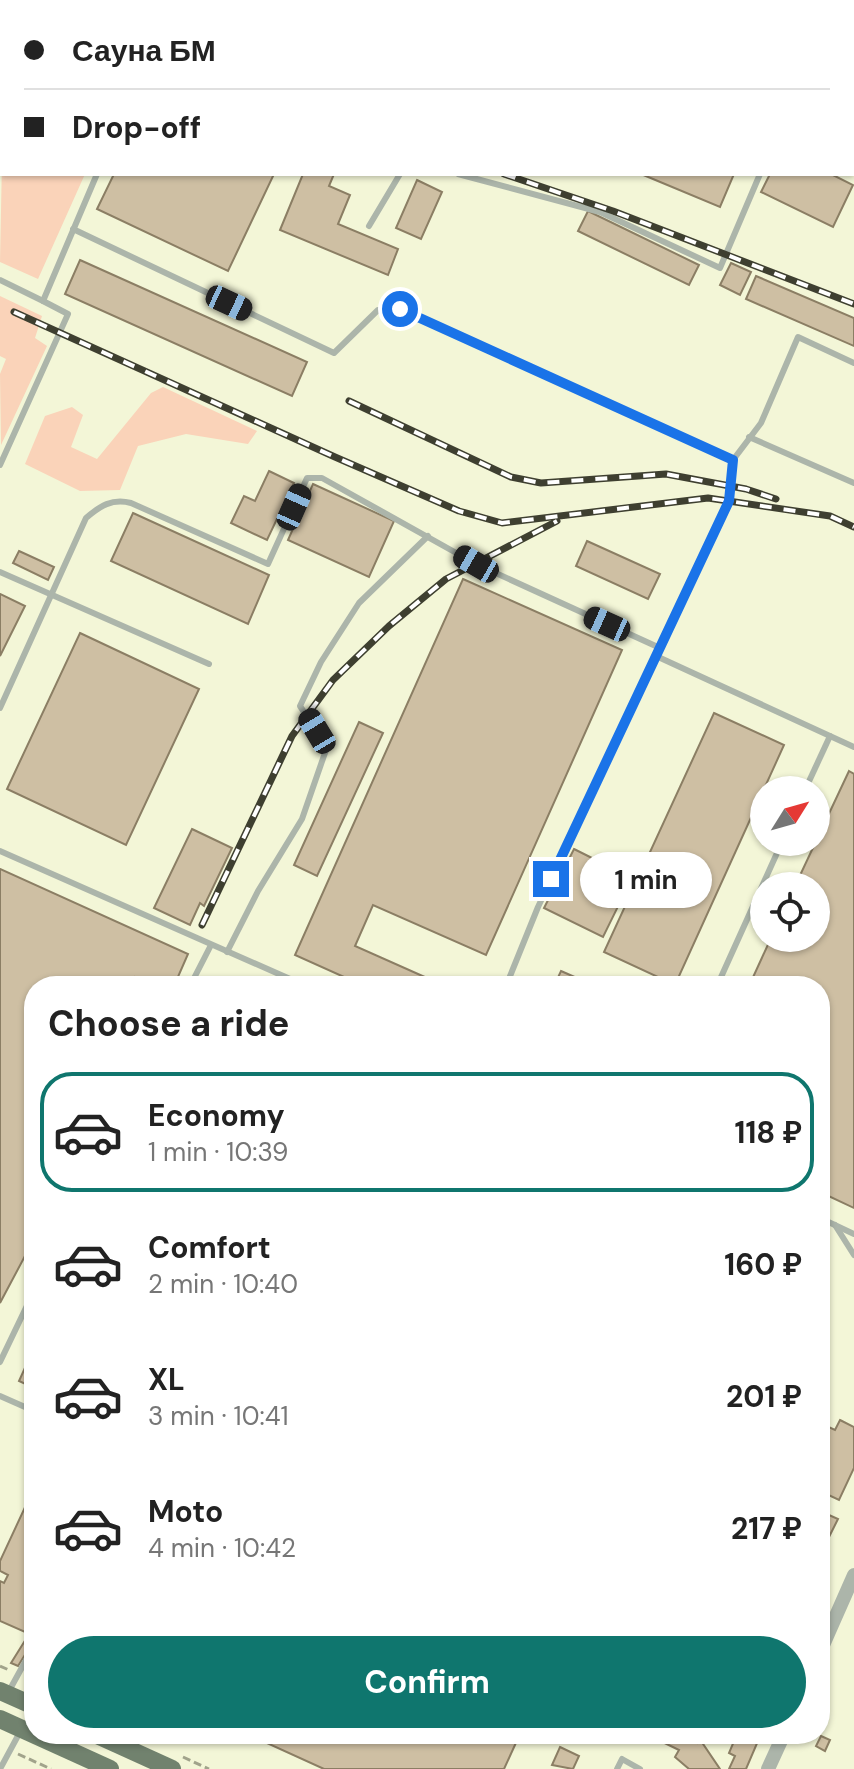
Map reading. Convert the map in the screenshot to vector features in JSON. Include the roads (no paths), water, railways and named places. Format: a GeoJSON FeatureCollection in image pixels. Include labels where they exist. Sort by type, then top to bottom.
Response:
{"type":"FeatureCollection","features":[{"type":"Feature","properties":{"kind":"main road"},"geometry":{"type":"LineString","coordinates":[[4,1692],[24,1701]]}},
{"type":"Feature","properties":{"kind":"main road"},"geometry":{"type":"LineString","coordinates":[[0,1719],[24,1730]]}},
{"type":"Feature","properties":{"kind":"main road"},"geometry":{"type":"LineString","coordinates":[[54,1744],[110,1769]]}},
{"type":"Feature","properties":{"kind":"main road"},"geometry":{"type":"LineString","coordinates":[[117,1744],[172,1769]]}},
{"type":"Feature","properties":{"kind":"street"},"geometry":{"type":"LineString","coordinates":[[830,1629],[854,1575]]}},
{"type":"Feature","properties":{"kind":"street"},"geometry":{"type":"LineString","coordinates":[[768,1769],[779,1744]]}},
{"type":"Feature","properties":{"kind":"lane"},"geometry":{"type":"LineString","coordinates":[[43,301],[96,176]]}},
{"type":"Feature","properties":{"kind":"lane"},"geometry":{"type":"LineString","coordinates":[[369,226],[399,176]]}},
{"type":"Feature","properties":{"kind":"lane"},"geometry":{"type":"LineString","coordinates":[[465,176],[600,212],[720,268],[759,176]]}},
{"type":"Feature","properties":{"kind":"lane"},"geometry":{"type":"LineString","coordinates":[[73,229],[334,353],[378,310],[400,309],[733,460]]}},
{"type":"Feature","properties":{"kind":"lane"},"geometry":{"type":"LineString","coordinates":[[0,280],[68,314],[0,465]]}},
{"type":"Feature","properties":{"kind":"lane"},"geometry":{"type":"LineString","coordinates":[[510,976],[538,907],[729,501],[733,460],[761,423],[798,337],[854,363]]}},
{"type":"Feature","properties":{"kind":"lane"},"geometry":{"type":"LineString","coordinates":[[749,437],[854,483]]}},
{"type":"Feature","properties":{"kind":"lane"},"geometry":{"type":"LineString","coordinates":[[0,708],[86,518],[100,506],[120,500],[268,564],[307,478],[322,478],[476,564],[660,648]]}},
{"type":"Feature","properties":{"kind":"lane"},"geometry":{"type":"LineString","coordinates":[[227,952],[258,891],[302,819],[327,747],[300,706],[321,662],[359,603],[428,536]]}},
{"type":"Feature","properties":{"kind":"lane"},"geometry":{"type":"LineString","coordinates":[[0,572],[209,664]]}},
{"type":"Feature","properties":{"kind":"lane"},"geometry":{"type":"LineString","coordinates":[[656,656],[854,747]]}},
{"type":"Feature","properties":{"kind":"lane"},"geometry":{"type":"LineString","coordinates":[[811,776],[830,736]]}},
{"type":"Feature","properties":{"kind":"lane"},"geometry":{"type":"LineString","coordinates":[[0,851],[283,976]]}},
{"type":"Feature","properties":{"kind":"lane"},"geometry":{"type":"LineString","coordinates":[[722,976],[776,856]]}},
{"type":"Feature","properties":{"kind":"lane"},"geometry":{"type":"LineString","coordinates":[[195,976],[211,945]]}},
{"type":"Feature","properties":{"kind":"lane"},"geometry":{"type":"LineString","coordinates":[[830,1223],[854,1234]]}},
{"type":"Feature","properties":{"kind":"lane"},"geometry":{"type":"LineString","coordinates":[[835,1225],[854,1255]]}},
{"type":"Feature","properties":{"kind":"lane"},"geometry":{"type":"LineString","coordinates":[[0,1362],[24,1312]]}},
{"type":"Feature","properties":{"kind":"lane"},"geometry":{"type":"LineString","coordinates":[[0,1396],[24,1407]]}},
{"type":"Feature","properties":{"kind":"lane"},"geometry":{"type":"LineString","coordinates":[[4,1692],[24,1662]]}},
{"type":"Feature","properties":{"kind":"lane"},"geometry":{"type":"LineString","coordinates":[[0,1769],[21,1729]]}},
{"type":"Feature","properties":{"kind":"lane"},"geometry":{"type":"LineString","coordinates":[[617,1769],[622,1759],[640,1769]]}},
{"type":"Feature","properties":{"kind":"railway"},"geometry":{"type":"LineString","coordinates":[[510,176],[613,211],[854,304]]}},
{"type":"Feature","properties":{"kind":"railway"},"geometry":{"type":"LineString","coordinates":[[14,312],[459,511],[502,523],[708,498],[830,516],[854,527]]}},
{"type":"Feature","properties":{"kind":"railway"},"geometry":{"type":"LineString","coordinates":[[349,401],[511,477],[541,483],[666,474],[746,489],[776,499]]}},
{"type":"Feature","properties":{"kind":"railway"},"geometry":{"type":"LineString","coordinates":[[202,925],[292,736],[333,680],[389,626],[446,579],[557,521]]}}]}
